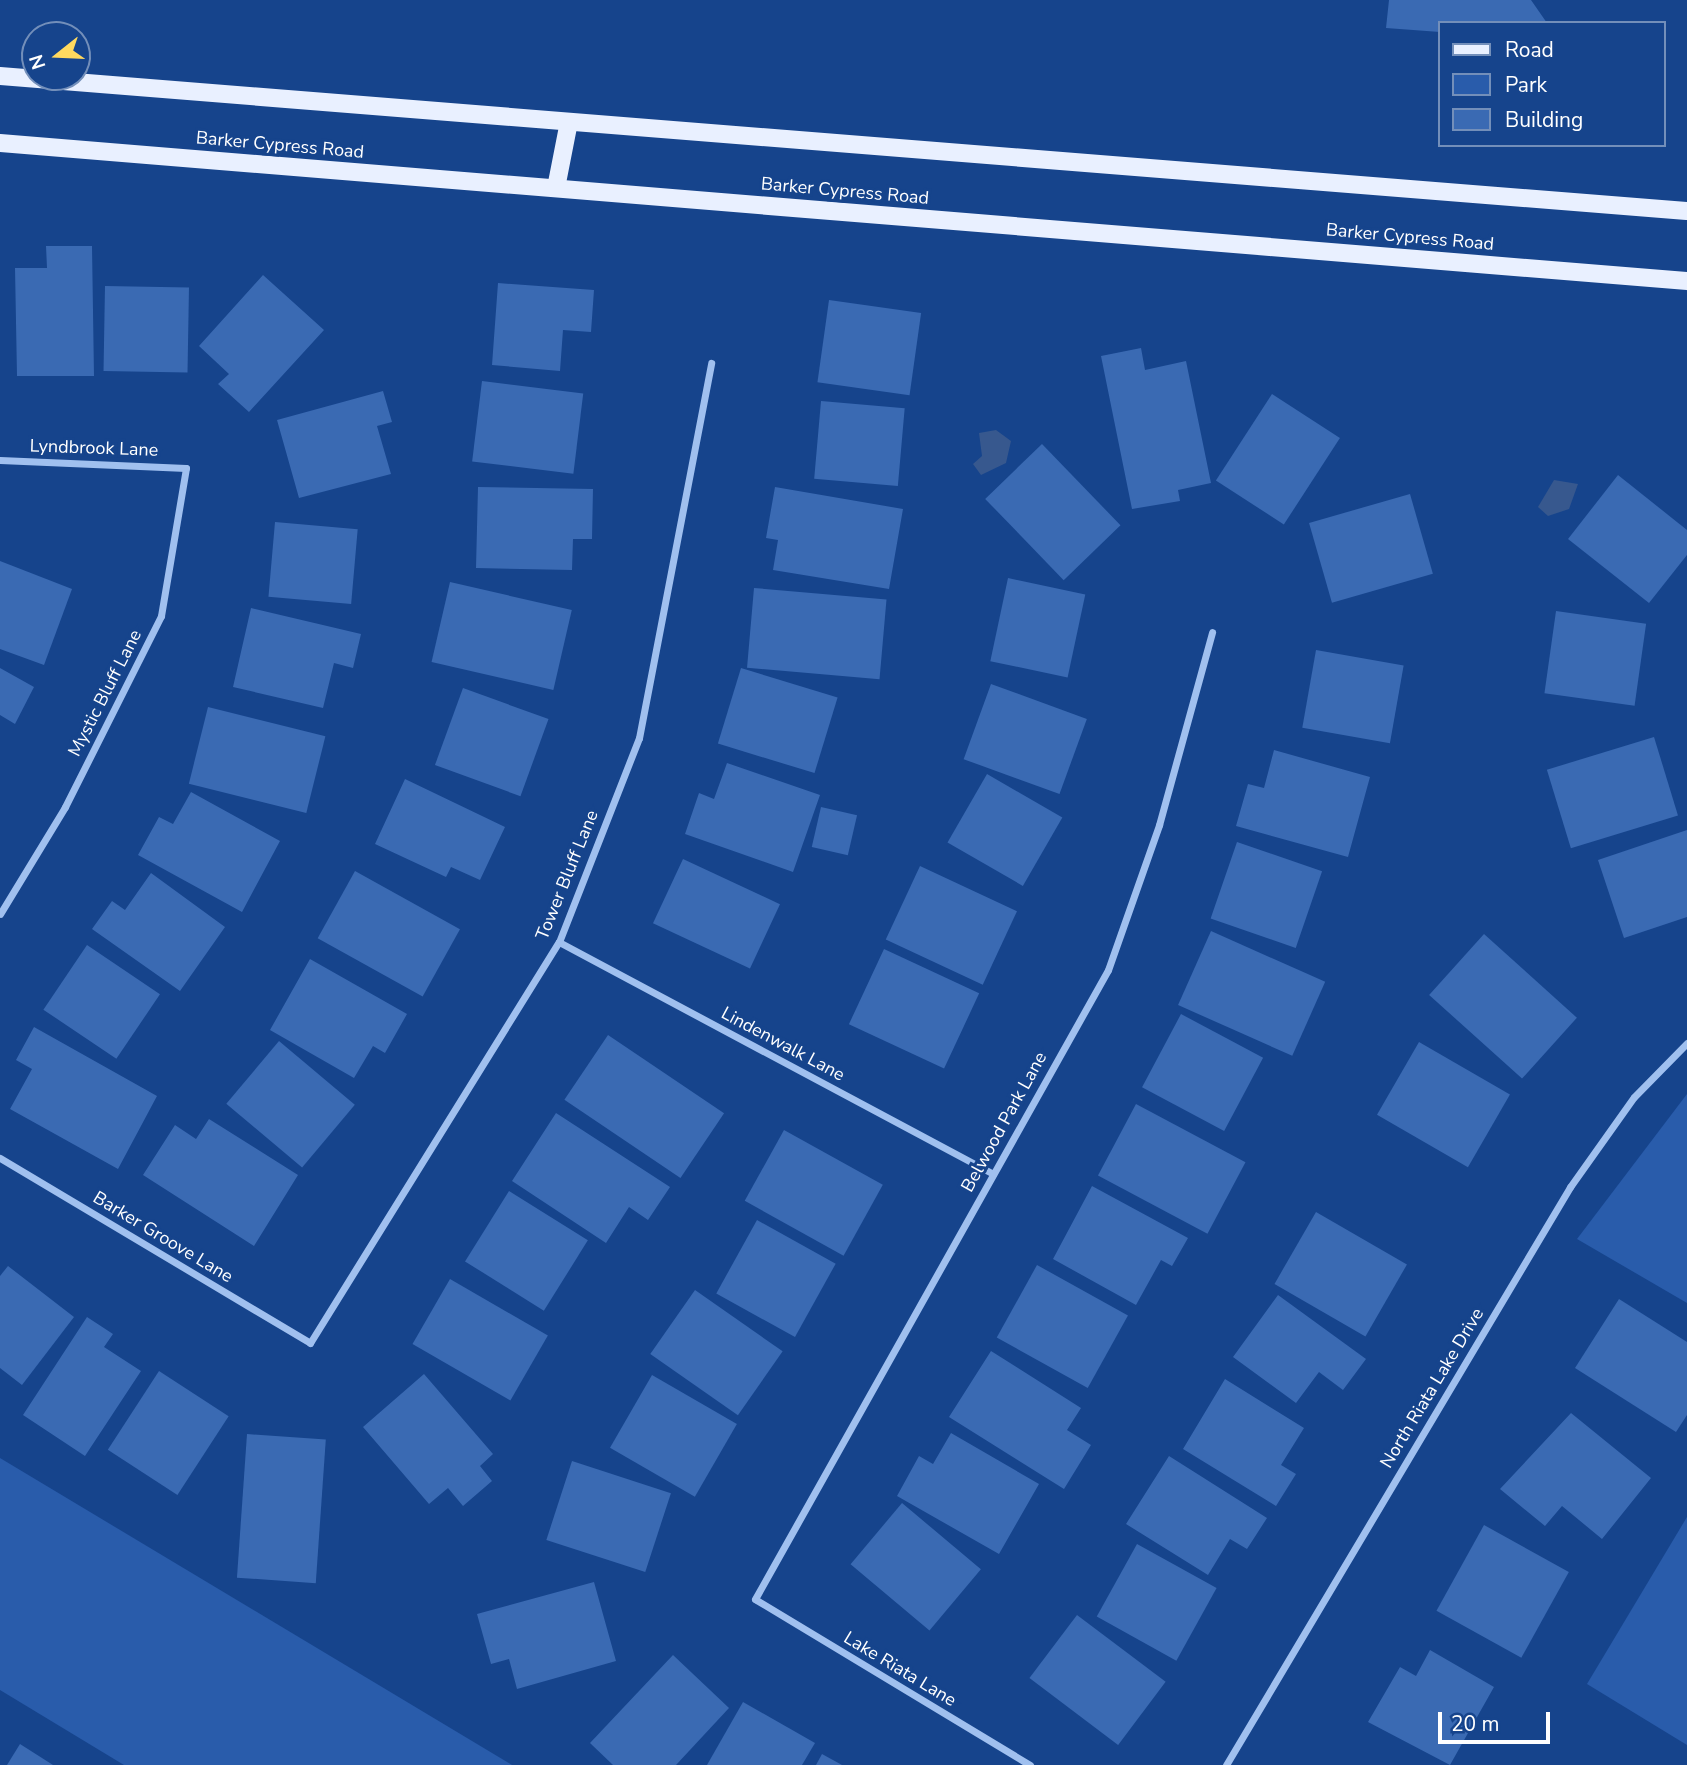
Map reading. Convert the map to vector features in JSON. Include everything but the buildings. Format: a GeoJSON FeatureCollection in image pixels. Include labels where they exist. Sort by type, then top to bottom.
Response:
{"type":"FeatureCollection","features":[{"type":"Feature","properties":{"kind":"main road"},"geometry":{"type":"LineString","coordinates":[[0,76],[1687,211]]}},
{"type":"Feature","properties":{"kind":"main road"},"geometry":{"type":"LineString","coordinates":[[556,188],[569,122]]}},
{"type":"Feature","properties":{"kind":"main road","name":"Barker Cypress Road"},"geometry":{"type":"LineString","coordinates":[[0,143],[1687,281]]}},
{"type":"Feature","properties":{"kind":"street","name":"Tower Bluff Lane"},"geometry":{"type":"LineString","coordinates":[[310,1343],[559,942],[639,738],[711,363]]}},
{"type":"Feature","properties":{"kind":"street","name":"Lyndbrook Lane"},"geometry":{"type":"LineString","coordinates":[[0,460],[186,468]]}},
{"type":"Feature","properties":{"kind":"street","name":"Mystic Bluff Lane"},"geometry":{"type":"LineString","coordinates":[[0,914],[65,807],[161,616],[186,468]]}},
{"type":"Feature","properties":{"kind":"street","name":"Belwood Park Lane"},"geometry":{"type":"LineString","coordinates":[[755,1600],[1108,970],[1159,825],[1212,632]]}},
{"type":"Feature","properties":{"kind":"street","name":"Lindenwalk Lane"},"geometry":{"type":"LineString","coordinates":[[559,942],[993,1174]]}},
{"type":"Feature","properties":{"kind":"street","name":"North Riata Lake Drive"},"geometry":{"type":"LineString","coordinates":[[1226,1765],[1570,1187],[1634,1097],[1687,1043]]}},
{"type":"Feature","properties":{"kind":"street","name":"Barker Groove Lane"},"geometry":{"type":"LineString","coordinates":[[0,1158],[310,1343]]}},
{"type":"Feature","properties":{"kind":"street","name":"Lake Riata Lane"},"geometry":{"type":"LineString","coordinates":[[755,1600],[1030,1765]]}},
{"type":"Feature","properties":{"kind":"green space"},"geometry":{"type":"Polygon","coordinates":[[[1687,1094],[1687,1303],[1577,1239],[1687,1094]]]}},
{"type":"Feature","properties":{"kind":"green space"},"geometry":{"type":"Polygon","coordinates":[[[0,1458],[512,1765],[124,1765],[0,1690],[0,1458]]]}},
{"type":"Feature","properties":{"kind":"green space"},"geometry":{"type":"Polygon","coordinates":[[[1687,1517],[1687,1745],[1587,1684],[1687,1517]]]}},
{"type":"Feature","properties":{"kind":"shaded area"},"geometry":{"type":"Polygon","coordinates":[[[996,430],[1011,441],[1006,463],[981,475],[973,464],[982,456],[979,433],[996,430]]]}},
{"type":"Feature","properties":{"kind":"shaded area"},"geometry":{"type":"Polygon","coordinates":[[[1554,480],[1578,484],[1569,509],[1548,516],[1538,507],[1554,480]]]}}]}
